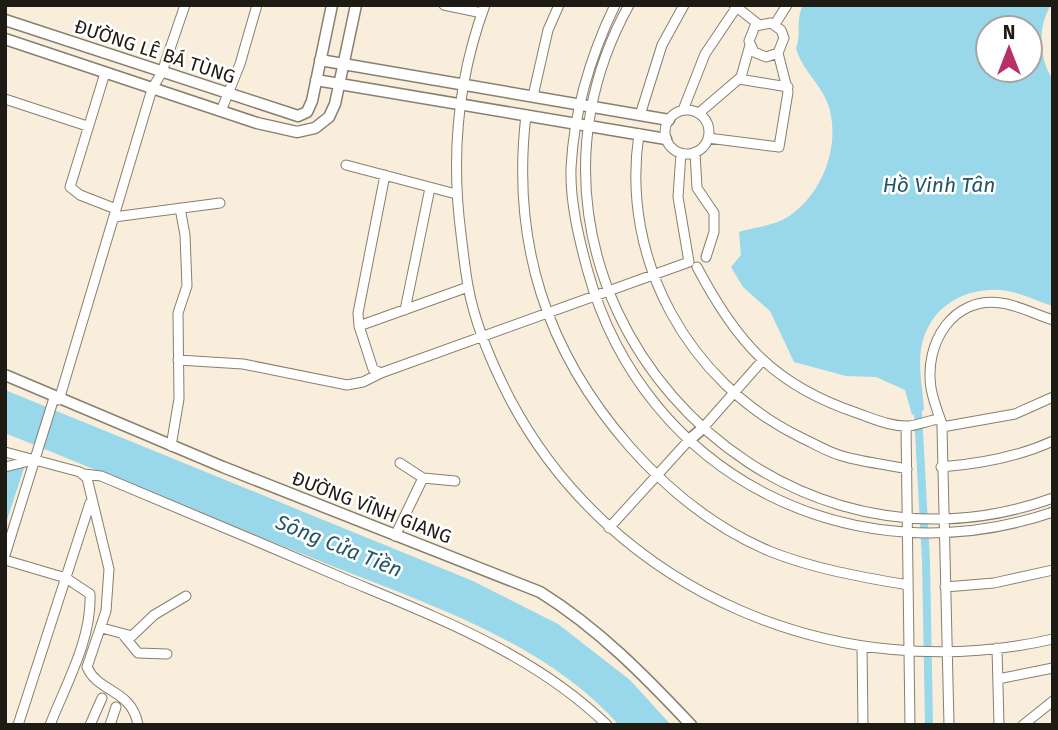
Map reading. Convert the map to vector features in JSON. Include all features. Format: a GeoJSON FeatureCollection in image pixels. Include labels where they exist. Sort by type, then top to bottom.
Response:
{"type":"FeatureCollection","features":[{"type":"Feature","properties":{"kind":"street"},"geometry":{"type":"LineString","coordinates":[[221,111],[257,5]]}},
{"type":"Feature","properties":{"kind":"street"},"geometry":{"type":"LineString","coordinates":[[332,5],[316,80],[666,139],[681,153],[695,152],[708,138],[708,124],[699,113],[683,110]]}},
{"type":"Feature","properties":{"kind":"street"},"geometry":{"type":"LineString","coordinates":[[339,84],[356,5]]}},
{"type":"Feature","properties":{"kind":"street"},"geometry":{"type":"LineString","coordinates":[[444,5],[484,9],[468,56],[463,84],[456,194],[468,287],[482,336],[521,420],[576,495],[609,528],[645,558],[726,607],[815,638],[862,647],[912,651],[996,648],[1053,639]]}},
{"type":"Feature","properties":{"kind":"street"},"geometry":{"type":"LineString","coordinates":[[533,96],[548,30],[559,5]]}},
{"type":"Feature","properties":{"kind":"street"},"geometry":{"type":"LineString","coordinates":[[615,5],[587,71],[580,104],[571,169],[577,233],[595,298],[612,337],[633,374],[659,409],[689,440],[742,480],[807,512],[854,526],[911,534],[939,534],[986,530],[1053,512]]}},
{"type":"Feature","properties":{"kind":"street"},"geometry":{"type":"LineString","coordinates":[[629,5],[604,61],[590,126],[587,191],[591,226],[609,293],[627,333],[650,371],[702,429],[746,463],[812,496],[869,513],[911,518],[989,515],[1053,498]]}},
{"type":"Feature","properties":{"kind":"street"},"geometry":{"type":"LineString","coordinates":[[640,115],[662,45],[684,5]]}},
{"type":"Feature","properties":{"kind":"street"},"geometry":{"type":"LineString","coordinates":[[775,24],[787,5]]}},
{"type":"Feature","properties":{"kind":"street"},"geometry":{"type":"LineString","coordinates":[[50,725],[82,646],[90,608],[90,594],[66,578],[5,557],[152,89],[162,72],[181,6]]}},
{"type":"Feature","properties":{"kind":"street"},"geometry":{"type":"LineString","coordinates":[[320,60],[668,120],[683,110],[705,54],[736,6],[758,24],[775,24]]}},
{"type":"Feature","properties":{"kind":"street","name":"ĐƯỜNG LÊ BÁ TÙNG"},"geometry":{"type":"LineString","coordinates":[[5,20],[294,116],[305,114],[312,101],[316,80]]}},
{"type":"Feature","properties":{"kind":"street"},"geometry":{"type":"LineString","coordinates":[[699,113],[739,79],[750,45],[750,33],[758,24]]}},
{"type":"Feature","properties":{"kind":"street"},"geometry":{"type":"LineString","coordinates":[[708,138],[779,147],[788,88],[778,53],[784,38],[775,24]]}},
{"type":"Feature","properties":{"kind":"street","name":"ĐƯỜNG LÊ BÁ TÙNG"},"geometry":{"type":"LineString","coordinates":[[5,39],[152,89],[288,131],[303,132],[321,125],[335,104],[339,84]]}},
{"type":"Feature","properties":{"kind":"street"},"geometry":{"type":"LineString","coordinates":[[750,45],[762,56],[778,53]]}},
{"type":"Feature","properties":{"kind":"street"},"geometry":{"type":"LineString","coordinates":[[105,73],[70,188],[115,213],[220,203]]}},
{"type":"Feature","properties":{"kind":"street"},"geometry":{"type":"LineString","coordinates":[[739,79],[788,88]]}},
{"type":"Feature","properties":{"kind":"street"},"geometry":{"type":"LineString","coordinates":[[5,99],[87,125]]}},
{"type":"Feature","properties":{"kind":"street"},"geometry":{"type":"LineString","coordinates":[[526,115],[522,170],[525,229],[547,314],[573,372],[602,415],[656,476],[708,518],[768,550],[838,573],[908,585]]}},
{"type":"Feature","properties":{"kind":"street"},"geometry":{"type":"LineString","coordinates":[[666,139],[668,120]]}},
{"type":"Feature","properties":{"kind":"street"},"geometry":{"type":"LineString","coordinates":[[639,134],[634,173],[636,215],[652,276],[681,332],[734,393],[775,424],[838,455],[907,469]]}},
{"type":"Feature","properties":{"kind":"street"},"geometry":{"type":"LineString","coordinates":[[695,152],[697,188],[714,213],[713,232],[706,257]]}},
{"type":"Feature","properties":{"kind":"street"},"geometry":{"type":"LineString","coordinates":[[178,360],[243,364],[347,385],[363,382],[380,373],[652,276],[691,259],[678,197],[681,153]]}},
{"type":"Feature","properties":{"kind":"street"},"geometry":{"type":"LineString","coordinates":[[346,165],[456,194]]}},
{"type":"Feature","properties":{"kind":"street"},"geometry":{"type":"LineString","coordinates":[[380,373],[373,369],[359,326],[359,307],[384,175]]}},
{"type":"Feature","properties":{"kind":"street"},"geometry":{"type":"LineString","coordinates":[[405,310],[430,188]]}},
{"type":"Feature","properties":{"kind":"street"},"geometry":{"type":"LineString","coordinates":[[171,446],[178,408],[178,313],[187,286],[185,234],[180,208]]}},
{"type":"Feature","properties":{"kind":"street"},"geometry":{"type":"LineString","coordinates":[[697,267],[722,314],[762,361],[799,389],[838,407],[887,424],[909,426],[1015,414],[1053,397]]}},
{"type":"Feature","properties":{"kind":"street"},"geometry":{"type":"LineString","coordinates":[[359,326],[468,287]]}},
{"type":"Feature","properties":{"kind":"street"},"geometry":{"type":"LineString","coordinates":[[949,725],[943,651],[945,587],[939,534],[941,467],[931,387],[932,359],[943,328],[961,309],[982,302],[1004,303],[1053,320]]}},
{"type":"Feature","properties":{"kind":"street"},"geometry":{"type":"LineString","coordinates":[[609,528],[762,361]]}},
{"type":"Feature","properties":{"kind":"street","name":"ĐƯỜNG VĨNH GIANG"},"geometry":{"type":"LineString","coordinates":[[5,375],[55,402],[395,536],[514,579],[568,609],[615,647],[691,725]]}},
{"type":"Feature","properties":{"kind":"street"},"geometry":{"type":"LineString","coordinates":[[909,426],[907,469],[911,534],[908,585],[912,651],[910,725]]}},
{"type":"Feature","properties":{"kind":"street"},"geometry":{"type":"LineString","coordinates":[[941,467],[1008,456],[1053,441]]}},
{"type":"Feature","properties":{"kind":"street"},"geometry":{"type":"LineString","coordinates":[[5,452],[36,456],[84,474],[100,476],[421,611],[543,671],[607,725]]}},
{"type":"Feature","properties":{"kind":"street"},"geometry":{"type":"LineString","coordinates":[[5,467],[36,456]]}},
{"type":"Feature","properties":{"kind":"street"},"geometry":{"type":"LineString","coordinates":[[400,463],[423,478],[455,481]]}},
{"type":"Feature","properties":{"kind":"street"},"geometry":{"type":"LineString","coordinates":[[84,474],[99,520],[109,569],[109,599],[102,628],[87,667],[91,676],[125,698],[136,714],[138,725]]}},
{"type":"Feature","properties":{"kind":"street"},"geometry":{"type":"LineString","coordinates":[[395,536],[423,478]]}},
{"type":"Feature","properties":{"kind":"street"},"geometry":{"type":"LineString","coordinates":[[807,512],[812,496]]}},
{"type":"Feature","properties":{"kind":"street"},"geometry":{"type":"LineString","coordinates":[[18,725],[90,503]]}},
{"type":"Feature","properties":{"kind":"street"},"geometry":{"type":"LineString","coordinates":[[945,587],[994,583],[1053,570]]}},
{"type":"Feature","properties":{"kind":"street"},"geometry":{"type":"LineString","coordinates":[[102,628],[124,636],[134,635],[154,615],[186,596]]}},
{"type":"Feature","properties":{"kind":"street"},"geometry":{"type":"LineString","coordinates":[[124,636],[138,653],[167,654]]}},
{"type":"Feature","properties":{"kind":"street"},"geometry":{"type":"LineString","coordinates":[[862,647],[863,725]]}},
{"type":"Feature","properties":{"kind":"street"},"geometry":{"type":"LineString","coordinates":[[996,648],[999,725]]}},
{"type":"Feature","properties":{"kind":"street"},"geometry":{"type":"LineString","coordinates":[[998,679],[1053,668]]}},
{"type":"Feature","properties":{"kind":"street"},"geometry":{"type":"LineString","coordinates":[[90,725],[102,698]]}},
{"type":"Feature","properties":{"kind":"street"},"geometry":{"type":"LineString","coordinates":[[1023,725],[1053,701]]}},
{"type":"Feature","properties":{"kind":"street"},"geometry":{"type":"LineString","coordinates":[[110,725],[116,707]]}},
{"type":"Feature","properties":{"kind":"water","name":"Hồ Vinh Tân"},"geometry":{"type":"Polygon","coordinates":[[[803,5],[1051,5],[1044,20],[1044,14],[974,14],[974,84],[1044,84],[1044,58],[1053,80],[1053,306],[1000,290],[972,293],[948,304],[939,312],[925,335],[920,364],[924,410],[912,415],[905,390],[876,377],[846,376],[794,362],[770,311],[743,287],[731,267],[741,255],[739,232],[786,218],[810,197],[826,168],[832,120],[828,104],[802,63],[796,48],[803,5]]]}},
{"type":"Feature","properties":{"kind":"water","name":"Sông Cửa Tiền"},"geometry":{"type":"Polygon","coordinates":[[[5,390],[473,581],[558,624],[630,680],[671,725],[619,725],[588,695],[553,668],[477,626],[437,607],[5,433],[5,390]]]}},
{"type":"Feature","properties":{"kind":"water"},"geometry":{"type":"Polygon","coordinates":[[[25,465],[5,526],[5,471],[25,465]]]}},
{"type":"Feature","properties":{"kind":"waterway"},"geometry":{"type":"LineString","coordinates":[[918,413],[926,561],[929,725]]}}]}
